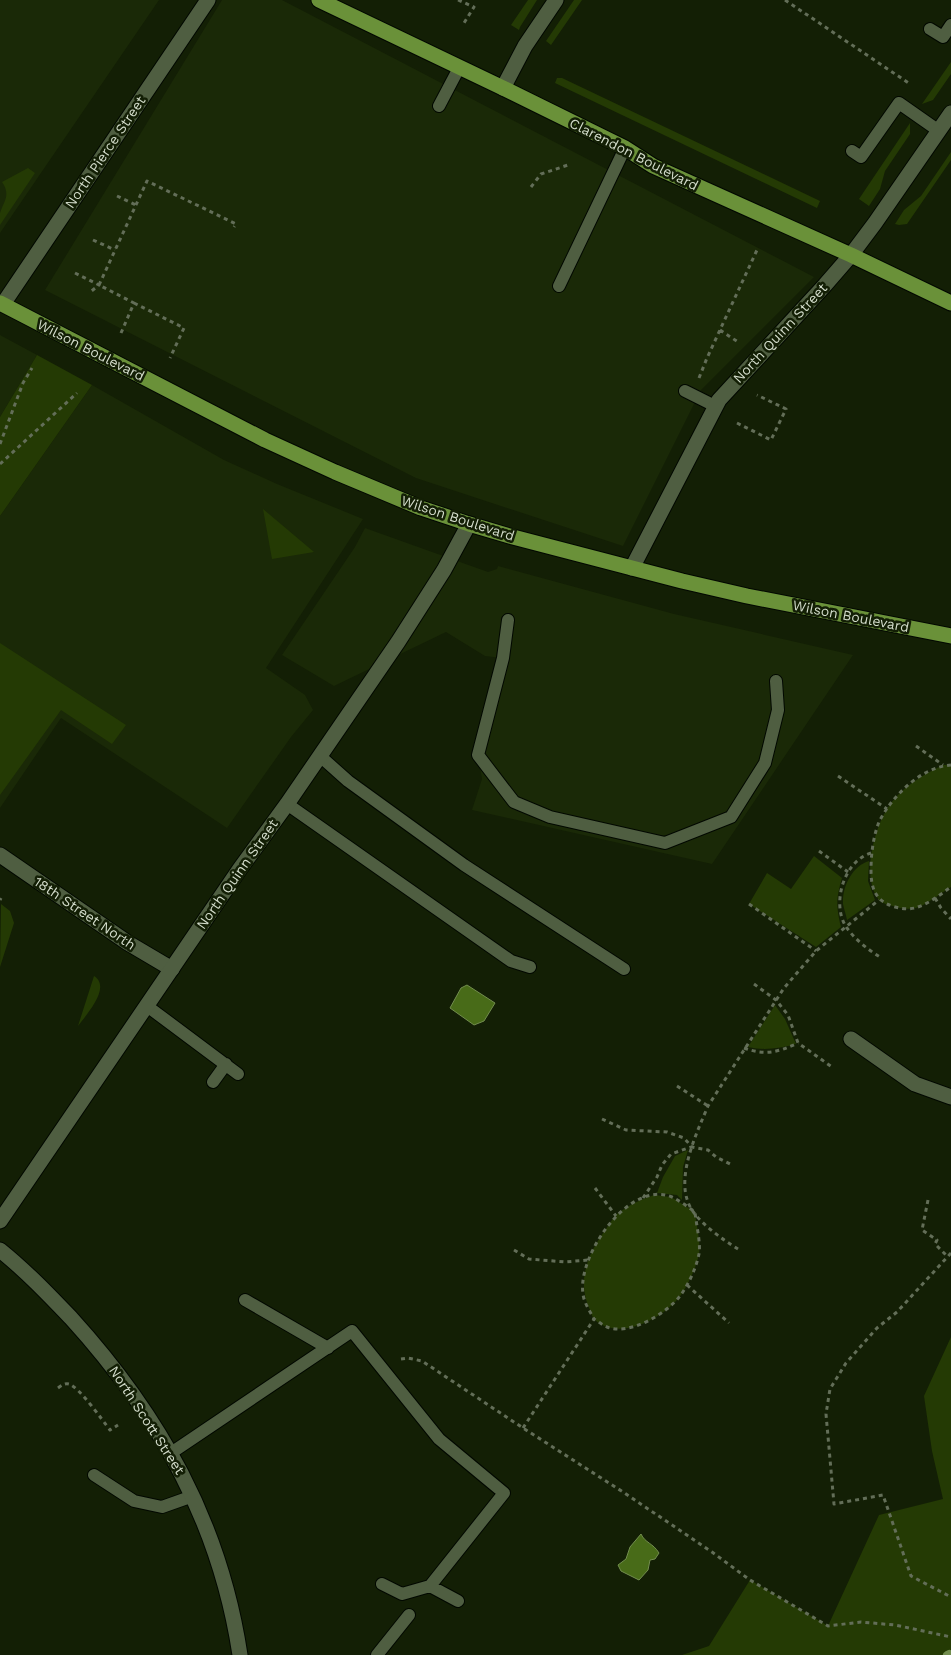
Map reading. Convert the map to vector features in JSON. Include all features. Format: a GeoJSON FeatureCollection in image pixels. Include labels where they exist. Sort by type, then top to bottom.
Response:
{"type":"FeatureCollection","features":[{"type":"Feature","properties":{"kind":"main road","name":"Clarendon Boulevard"},"geometry":{"type":"LineString","coordinates":[[319,0],[625,148],[653,166],[851,254],[951,303]]}},
{"type":"Feature","properties":{"kind":"main road","name":"Wilson Boulevard"},"geometry":{"type":"LineString","coordinates":[[2,304],[265,440],[413,505],[469,524],[632,568],[747,596],[951,636]]}},
{"type":"Feature","properties":{"kind":"street","name":"North Pierce Street"},"geometry":{"type":"LineString","coordinates":[[2,304],[208,0]]}},
{"type":"Feature","properties":{"kind":"street"},"geometry":{"type":"LineString","coordinates":[[503,88],[525,46],[556,0]]}},
{"type":"Feature","properties":{"kind":"street","name":"North Quinn Street"},"geometry":{"type":"LineString","coordinates":[[632,568],[715,406],[851,254],[951,113]]}},
{"type":"Feature","properties":{"kind":"street","name":"North Quinn Street"},"geometry":{"type":"LineString","coordinates":[[0,1221],[239,870],[287,804],[398,642],[444,570],[469,524]]}},
{"type":"Feature","properties":{"kind":"street","name":"18th Street North"},"geometry":{"type":"LineString","coordinates":[[0,855],[128,943],[172,969]]}},
{"type":"Feature","properties":{"kind":"street"},"geometry":{"type":"LineString","coordinates":[[851,1039],[915,1084],[951,1097]]}},
{"type":"Feature","properties":{"kind":"street","name":"North Scott Street"},"geometry":{"type":"LineString","coordinates":[[0,1250],[23,1269],[60,1306],[101,1352],[143,1409],[171,1453],[194,1496],[216,1555],[231,1608],[240,1655]]}},
{"type":"Feature","properties":{"kind":"lane"},"geometry":{"type":"LineString","coordinates":[[930,29],[943,37],[951,25]]}},
{"type":"Feature","properties":{"kind":"lane"},"geometry":{"type":"LineString","coordinates":[[440,106],[459,68]]}},
{"type":"Feature","properties":{"kind":"lane"},"geometry":{"type":"LineString","coordinates":[[852,152],[860,157],[898,104],[939,131]]}},
{"type":"Feature","properties":{"kind":"lane"},"geometry":{"type":"LineString","coordinates":[[559,286],[625,148]]}},
{"type":"Feature","properties":{"kind":"lane"},"geometry":{"type":"LineString","coordinates":[[691,388],[715,406]]}},
{"type":"Feature","properties":{"kind":"lane"},"geometry":{"type":"LineString","coordinates":[[508,620],[503,658],[478,755],[514,802],[550,817],[569,822],[665,843],[731,817],[765,763],[778,710],[776,681]]}},
{"type":"Feature","properties":{"kind":"lane"},"geometry":{"type":"LineString","coordinates":[[320,756],[348,781],[464,865],[624,968]]}},
{"type":"Feature","properties":{"kind":"lane"},"geometry":{"type":"LineString","coordinates":[[287,804],[511,961],[530,967]]}},
{"type":"Feature","properties":{"kind":"lane"},"geometry":{"type":"LineString","coordinates":[[147,1006],[238,1074]]}},
{"type":"Feature","properties":{"kind":"lane"},"geometry":{"type":"LineString","coordinates":[[213,1082],[226,1064]]}},
{"type":"Feature","properties":{"kind":"lane"},"geometry":{"type":"LineString","coordinates":[[245,1300],[328,1348]]}},
{"type":"Feature","properties":{"kind":"lane"},"geometry":{"type":"LineString","coordinates":[[171,1453],[352,1331],[439,1439],[504,1494],[430,1586],[402,1594],[382,1584]]}},
{"type":"Feature","properties":{"kind":"lane"},"geometry":{"type":"LineString","coordinates":[[94,1475],[134,1501],[162,1507],[194,1496]]}},
{"type":"Feature","properties":{"kind":"lane"},"geometry":{"type":"LineString","coordinates":[[430,1586],[458,1601]]}},
{"type":"Feature","properties":{"kind":"lane"},"geometry":{"type":"LineString","coordinates":[[377,1655],[409,1615]]}},
{"type":"Feature","properties":{"kind":"path"},"geometry":{"type":"LineString","coordinates":[[458,0],[474,8],[464,23]]}},
{"type":"Feature","properties":{"kind":"path"},"geometry":{"type":"LineString","coordinates":[[785,0],[916,89]]}},
{"type":"Feature","properties":{"kind":"path"},"geometry":{"type":"LineString","coordinates":[[530,187],[542,174],[568,165]]}},
{"type":"Feature","properties":{"kind":"path"},"geometry":{"type":"LineString","coordinates":[[89,293],[99,285],[147,181],[236,224],[234,227]]}},
{"type":"Feature","properties":{"kind":"path"},"geometry":{"type":"LineString","coordinates":[[116,196],[136,206]]}},
{"type":"Feature","properties":{"kind":"path"},"geometry":{"type":"LineString","coordinates":[[93,240],[115,250]]}},
{"type":"Feature","properties":{"kind":"path"},"geometry":{"type":"LineString","coordinates":[[691,388],[757,250]]}},
{"type":"Feature","properties":{"kind":"path"},"geometry":{"type":"LineString","coordinates":[[75,273],[184,328],[170,358]]}},
{"type":"Feature","properties":{"kind":"path"},"geometry":{"type":"LineString","coordinates":[[121,332],[134,303]]}},
{"type":"Feature","properties":{"kind":"path"},"geometry":{"type":"LineString","coordinates":[[720,330],[738,342]]}},
{"type":"Feature","properties":{"kind":"path"},"geometry":{"type":"LineString","coordinates":[[0,444],[23,382],[32,368]]}},
{"type":"Feature","properties":{"kind":"path"},"geometry":{"type":"LineString","coordinates":[[0,464],[77,393]]}},
{"type":"Feature","properties":{"kind":"path"},"geometry":{"type":"LineString","coordinates":[[737,423],[771,440],[786,409],[757,395]]}},
{"type":"Feature","properties":{"kind":"path"},"geometry":{"type":"LineString","coordinates":[[916,746],[943,765]]}},
{"type":"Feature","properties":{"kind":"path"},"geometry":{"type":"LineString","coordinates":[[951,765],[943,765],[909,784],[887,809],[879,824],[871,853],[871,878],[879,900],[900,909],[918,908],[951,887]]}},
{"type":"Feature","properties":{"kind":"path"},"geometry":{"type":"LineString","coordinates":[[838,776],[887,809]]}},
{"type":"Feature","properties":{"kind":"path"},"geometry":{"type":"LineString","coordinates":[[819,851],[848,872]]}},
{"type":"Feature","properties":{"kind":"path"},"geometry":{"type":"LineString","coordinates":[[871,853],[862,856],[848,872],[840,894],[840,912],[846,926],[859,941],[880,957]]}},
{"type":"Feature","properties":{"kind":"path"},"geometry":{"type":"LineString","coordinates":[[935,898],[951,919]]}},
{"type":"Feature","properties":{"kind":"path"},"geometry":{"type":"LineString","coordinates":[[738,1249],[702,1222],[688,1203],[684,1184],[686,1167],[692,1146],[708,1106],[784,988],[816,951],[879,900]]}},
{"type":"Feature","properties":{"kind":"path"},"geometry":{"type":"LineString","coordinates":[[749,904],[816,951]]}},
{"type":"Feature","properties":{"kind":"path"},"geometry":{"type":"LineString","coordinates":[[754,984],[776,1000],[788,1015],[798,1043],[832,1067]]}},
{"type":"Feature","properties":{"kind":"path"},"geometry":{"type":"LineString","coordinates":[[744,1048],[757,1053],[772,1052],[786,1049],[798,1043]]}},
{"type":"Feature","properties":{"kind":"path"},"geometry":{"type":"LineString","coordinates":[[678,1086],[708,1106]]}},
{"type":"Feature","properties":{"kind":"path"},"geometry":{"type":"LineString","coordinates":[[602,1119],[626,1130],[667,1132],[684,1138],[692,1146],[708,1150],[716,1157],[730,1164]]}},
{"type":"Feature","properties":{"kind":"path"},"geometry":{"type":"LineString","coordinates":[[642,1199],[657,1177],[662,1165],[671,1154],[692,1146]]}},
{"type":"Feature","properties":{"kind":"path"},"geometry":{"type":"LineString","coordinates":[[595,1188],[616,1216]]}},
{"type":"Feature","properties":{"kind":"path"},"geometry":{"type":"LineString","coordinates":[[654,1195],[672,1197],[695,1212],[700,1252],[687,1285],[680,1297],[667,1309],[639,1326],[625,1330],[608,1328],[594,1319],[583,1294],[583,1280],[588,1260],[595,1244],[616,1216],[634,1202],[642,1199],[654,1195]]}},
{"type":"Feature","properties":{"kind":"path"},"geometry":{"type":"LineString","coordinates":[[928,1200],[922,1230],[937,1240],[935,1244],[947,1256]]}},
{"type":"Feature","properties":{"kind":"path"},"geometry":{"type":"LineString","coordinates":[[514,1250],[529,1259],[565,1262],[588,1260]]}},
{"type":"Feature","properties":{"kind":"path"},"geometry":{"type":"LineString","coordinates":[[951,1253],[915,1294],[877,1328],[846,1363],[830,1389],[826,1414],[834,1504],[883,1495],[911,1576],[951,1597]]}},
{"type":"Feature","properties":{"kind":"path"},"geometry":{"type":"LineString","coordinates":[[687,1285],[729,1323]]}},
{"type":"Feature","properties":{"kind":"path"},"geometry":{"type":"LineString","coordinates":[[523,1428],[594,1319]]}},
{"type":"Feature","properties":{"kind":"path"},"geometry":{"type":"LineString","coordinates":[[378,1364],[408,1358],[422,1361],[623,1492],[750,1580],[828,1626],[861,1622],[895,1625],[951,1637]]}},
{"type":"Feature","properties":{"kind":"path"},"geometry":{"type":"LineString","coordinates":[[58,1388],[64,1384],[71,1385],[80,1393],[110,1430],[118,1425]]}},
{"type":"Feature","properties":{"kind":"shaded area"},"geometry":{"type":"Polygon","coordinates":[[[0,0],[159,0],[0,233],[0,0]]]}},
{"type":"Feature","properties":{"kind":"shaded area"},"geometry":{"type":"Polygon","coordinates":[[[222,0],[282,0],[814,277],[701,390],[623,546],[416,478],[45,290],[222,0]]]}},
{"type":"Feature","properties":{"kind":"shaded area"},"geometry":{"type":"Polygon","coordinates":[[[528,0],[537,0],[519,30],[511,25],[528,0]]]}},
{"type":"Feature","properties":{"kind":"shaded area"},"geometry":{"type":"Polygon","coordinates":[[[574,0],[582,0],[551,45],[546,41],[574,0]]]}},
{"type":"Feature","properties":{"kind":"shaded area"},"geometry":{"type":"Polygon","coordinates":[[[951,62],[951,74],[933,100],[922,104],[951,62]]]}},
{"type":"Feature","properties":{"kind":"shaded area"},"geometry":{"type":"Polygon","coordinates":[[[557,78],[562,78],[820,201],[817,208],[555,83],[557,78]]]}},
{"type":"Feature","properties":{"kind":"shaded area"},"geometry":{"type":"Polygon","coordinates":[[[910,123],[910,134],[885,171],[880,189],[869,206],[859,199],[910,123]]]}},
{"type":"Feature","properties":{"kind":"shaded area"},"geometry":{"type":"Polygon","coordinates":[[[951,152],[951,160],[907,224],[895,224],[904,210],[921,196],[951,152]]]}},
{"type":"Feature","properties":{"kind":"shaded area"},"geometry":{"type":"Polygon","coordinates":[[[28,168],[35,173],[0,225],[0,213],[6,194],[2,182],[28,168]]]}},
{"type":"Feature","properties":{"kind":"shaded area"},"geometry":{"type":"Polygon","coordinates":[[[0,335],[37,355],[0,417],[0,335]]]}},
{"type":"Feature","properties":{"kind":"shaded area"},"geometry":{"type":"Polygon","coordinates":[[[37,355],[92,385],[0,516],[0,417],[37,355]]]}},
{"type":"Feature","properties":{"kind":"shaded area"},"geometry":{"type":"Polygon","coordinates":[[[92,385],[224,460],[363,519],[266,668],[305,695],[313,710],[291,737],[227,828],[61,718],[0,808],[0,516],[92,385]]]}},
{"type":"Feature","properties":{"kind":"shaded area"},"geometry":{"type":"Polygon","coordinates":[[[263,509],[314,552],[272,559],[263,509]]]}},
{"type":"Feature","properties":{"kind":"shaded area"},"geometry":{"type":"Polygon","coordinates":[[[365,528],[488,572],[497,569],[498,566],[674,614],[853,655],[712,864],[472,810],[482,779],[478,755],[502,658],[485,656],[446,632],[334,686],[282,655],[355,547],[365,528]]]}},
{"type":"Feature","properties":{"kind":"shaded area"},"geometry":{"type":"Polygon","coordinates":[[[0,643],[126,725],[112,744],[61,710],[0,795],[0,643]]]}},
{"type":"Feature","properties":{"kind":"shaded area"},"geometry":{"type":"Polygon","coordinates":[[[943,765],[951,765],[951,887],[916,908],[909,909],[885,904],[879,900],[874,891],[870,867],[874,841],[882,818],[898,795],[919,778],[943,765]]]}},
{"type":"Feature","properties":{"kind":"shaded area"},"geometry":{"type":"Polygon","coordinates":[[[814,856],[842,878],[837,902],[841,927],[816,947],[749,904],[767,873],[791,889],[814,856]]]}},
{"type":"Feature","properties":{"kind":"shaded area"},"geometry":{"type":"Polygon","coordinates":[[[869,861],[868,881],[875,900],[847,920],[843,904],[846,884],[858,867],[869,861]]]}},
{"type":"Feature","properties":{"kind":"shaded area"},"geometry":{"type":"Polygon","coordinates":[[[1,904],[10,911],[14,923],[0,967],[1,904]]]}},
{"type":"Feature","properties":{"kind":"shaded area"},"geometry":{"type":"Polygon","coordinates":[[[94,976],[99,981],[99,994],[78,1026],[94,976]]]}},
{"type":"Feature","properties":{"kind":"shaded area"},"geometry":{"type":"Polygon","coordinates":[[[467,985],[495,1003],[484,1021],[474,1025],[450,1008],[461,988],[467,985]]]}},
{"type":"Feature","properties":{"kind":"shaded area"},"geometry":{"type":"Polygon","coordinates":[[[775,1005],[785,1019],[796,1044],[760,1049],[748,1047],[775,1005]]]}},
{"type":"Feature","properties":{"kind":"shaded area"},"geometry":{"type":"Polygon","coordinates":[[[688,1150],[683,1167],[682,1200],[677,1195],[657,1193],[663,1177],[675,1156],[688,1150]]]}},
{"type":"Feature","properties":{"kind":"shaded area"},"geometry":{"type":"Polygon","coordinates":[[[654,1195],[671,1197],[695,1212],[699,1249],[694,1270],[681,1295],[664,1312],[653,1319],[629,1328],[617,1329],[605,1326],[594,1319],[586,1299],[584,1278],[589,1258],[617,1214],[635,1203],[654,1195]]]}},
{"type":"Feature","properties":{"kind":"shaded area"},"geometry":{"type":"Polygon","coordinates":[[[951,1337],[951,1655],[682,1655],[709,1646],[750,1580],[828,1626],[879,1515],[943,1499],[932,1451],[924,1396],[951,1337]]]}},
{"type":"Feature","properties":{"kind":"shaded area"},"geometry":{"type":"Polygon","coordinates":[[[641,1534],[659,1553],[655,1559],[650,1560],[648,1570],[639,1580],[621,1571],[618,1565],[626,1559],[630,1547],[641,1534]]]}}]}
